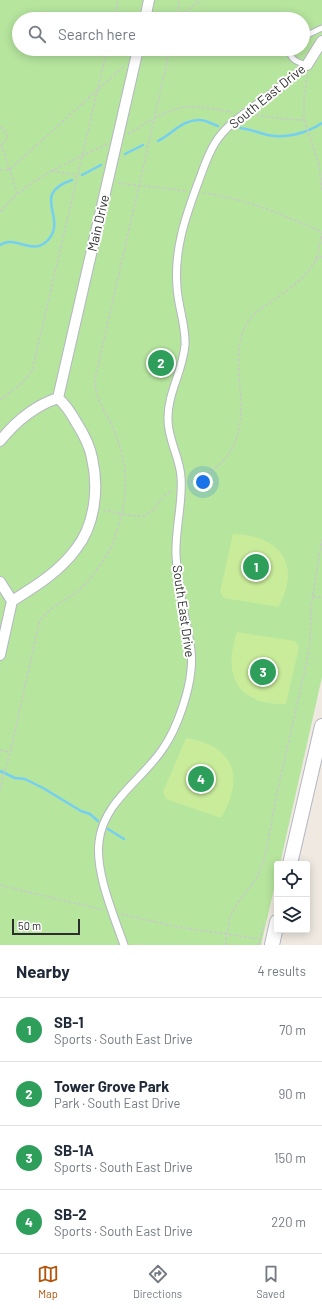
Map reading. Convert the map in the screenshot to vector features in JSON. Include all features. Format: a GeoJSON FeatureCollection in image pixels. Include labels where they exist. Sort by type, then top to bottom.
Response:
{"type":"FeatureCollection","features":[{"type":"Feature","properties":{"kind":"main road"},"geometry":{"type":"LineString","coordinates":[[291,861],[322,726]]}},
{"type":"Feature","properties":{"kind":"main road"},"geometry":{"type":"LineString","coordinates":[[268,944],[270,923]]}},
{"type":"Feature","properties":{"kind":"street"},"geometry":{"type":"LineString","coordinates":[[146,12],[149,0]]}},
{"type":"Feature","properties":{"kind":"street","name":"South East Drive"},"geometry":{"type":"LineString","coordinates":[[124,945],[103,878],[99,860],[99,840],[102,826],[119,799],[164,747],[187,693],[191,669],[192,649],[179,588],[176,553],[181,487],[180,470],[168,421],[170,399],[183,358],[185,344],[177,288],[177,251],[184,220],[207,157],[215,143],[232,123],[281,87],[307,65],[322,42]]}},
{"type":"Feature","properties":{"kind":"street","name":"Main Drive"},"geometry":{"type":"LineString","coordinates":[[58,398],[137,56]]}},
{"type":"Feature","properties":{"kind":"street"},"geometry":{"type":"LineString","coordinates":[[0,441],[9,430],[25,416],[44,403],[58,398],[66,405],[82,433],[92,458],[95,484],[94,508],[88,528],[77,548],[63,564],[42,582],[12,601]]}},
{"type":"Feature","properties":{"kind":"street"},"geometry":{"type":"LineString","coordinates":[[0,582],[12,601],[0,655]]}},
{"type":"Feature","properties":{"kind":"lane"},"geometry":{"type":"LineString","coordinates":[[310,34],[322,28]]}},
{"type":"Feature","properties":{"kind":"lane"},"geometry":{"type":"LineString","coordinates":[[291,56],[301,64],[307,65]]}},
{"type":"Feature","properties":{"kind":"path"},"geometry":{"type":"LineString","coordinates":[[115,12],[118,0]]}},
{"type":"Feature","properties":{"kind":"path"},"geometry":{"type":"LineString","coordinates":[[177,12],[180,0]]}},
{"type":"Feature","properties":{"kind":"path"},"geometry":{"type":"LineString","coordinates":[[185,12],[200,0]]}},
{"type":"Feature","properties":{"kind":"path"},"geometry":{"type":"LineString","coordinates":[[0,400],[22,383],[32,371],[105,56]]}},
{"type":"Feature","properties":{"kind":"path"},"geometry":{"type":"LineString","coordinates":[[0,170],[10,170],[134,56]]}},
{"type":"Feature","properties":{"kind":"path"},"geometry":{"type":"LineString","coordinates":[[0,790],[10,753],[39,623],[44,616],[86,584],[110,550],[122,514],[126,494],[125,463],[112,426],[95,391],[95,379],[168,56]]}},
{"type":"Feature","properties":{"kind":"path"},"geometry":{"type":"LineString","coordinates":[[307,65],[304,120],[319,164],[322,192]]}},
{"type":"Feature","properties":{"kind":"path"},"geometry":{"type":"LineString","coordinates":[[0,212],[17,194],[52,170],[118,140],[176,109],[192,107],[284,119],[304,120]]}},
{"type":"Feature","properties":{"kind":"path"},"geometry":{"type":"LineString","coordinates":[[0,127],[5,131],[7,137],[0,145],[10,170],[17,194]]}},
{"type":"Feature","properties":{"kind":"path"},"geometry":{"type":"LineString","coordinates":[[52,170],[78,175]]}},
{"type":"Feature","properties":{"kind":"path"},"geometry":{"type":"LineString","coordinates":[[94,508],[122,514],[144,516],[152,511],[166,494],[212,471],[221,463],[229,453],[239,430],[242,408],[239,375],[239,351],[244,328],[248,321],[260,309],[301,280],[314,262],[319,250],[322,232],[291,218],[234,198],[108,182]]}},
{"type":"Feature","properties":{"kind":"path"},"geometry":{"type":"LineString","coordinates":[[314,262],[322,256]]}},
{"type":"Feature","properties":{"kind":"path"},"geometry":{"type":"LineString","coordinates":[[225,945],[226,934],[232,912],[257,878],[265,856],[278,788],[307,661],[310,643],[311,607],[322,539]]}},
{"type":"Feature","properties":{"kind":"path"},"geometry":{"type":"LineString","coordinates":[[313,596],[322,598]]}},
{"type":"Feature","properties":{"kind":"path"},"geometry":{"type":"LineString","coordinates":[[0,750],[10,753]]}},
{"type":"Feature","properties":{"kind":"path"},"geometry":{"type":"LineString","coordinates":[[0,885],[178,927],[226,934],[268,944],[270,923]]}},
{"type":"Feature","properties":{"kind":"green space"},"geometry":{"type":"Polygon","coordinates":[[[0,0],[322,0],[322,677],[281,861],[274,861],[274,889],[261,945],[0,945],[0,0]]]}},
{"type":"Feature","properties":{"kind":"green space"},"geometry":{"type":"Polygon","coordinates":[[[233,534],[263,540],[274,546],[282,555],[287,565],[288,578],[285,592],[278,607],[224,598],[220,592],[233,534]]]}},
{"type":"Feature","properties":{"kind":"green space"},"geometry":{"type":"Polygon","coordinates":[[[237,632],[295,641],[299,647],[286,704],[269,703],[256,699],[245,693],[238,685],[233,674],[231,662],[237,632]]]}},
{"type":"Feature","properties":{"kind":"green space"},"geometry":{"type":"Polygon","coordinates":[[[186,738],[203,742],[216,748],[225,756],[231,766],[233,789],[221,818],[166,799],[163,792],[186,738]]]}},
{"type":"Feature","properties":{"kind":"waterway"},"geometry":{"type":"LineString","coordinates":[[158,141],[183,124],[194,120],[200,120],[218,126]]}},
{"type":"Feature","properties":{"kind":"waterway"},"geometry":{"type":"LineString","coordinates":[[240,128],[268,135],[289,136],[310,130],[322,123]]}},
{"type":"Feature","properties":{"kind":"waterway"},"geometry":{"type":"LineString","coordinates":[[125,154],[143,145]]}},
{"type":"Feature","properties":{"kind":"waterway"},"geometry":{"type":"LineString","coordinates":[[82,175],[101,165]]}},
{"type":"Feature","properties":{"kind":"waterway"},"geometry":{"type":"LineString","coordinates":[[0,245],[6,242],[12,242],[37,246],[43,244],[49,239],[53,231],[54,222],[51,199],[53,192],[60,186],[72,180]]}},
{"type":"Feature","properties":{"kind":"waterway"},"geometry":{"type":"LineString","coordinates":[[0,771],[15,778],[25,779],[43,788],[81,811],[90,814],[98,821]]}},
{"type":"Feature","properties":{"kind":"waterway"},"geometry":{"type":"LineString","coordinates":[[108,829],[124,839]]}},
{"type":"Feature","properties":{"kind":"place","name":"Tower Grove Park"},"geometry":{"type":"Point","coordinates":[161,363]}},
{"type":"Feature","properties":{"kind":"place","name":"SB-1"},"geometry":{"type":"Point","coordinates":[256,567]}},
{"type":"Feature","properties":{"kind":"place","name":"SB-1A"},"geometry":{"type":"Point","coordinates":[263,672]}},
{"type":"Feature","properties":{"kind":"place","name":"SB-2"},"geometry":{"type":"Point","coordinates":[201,779]}}]}
